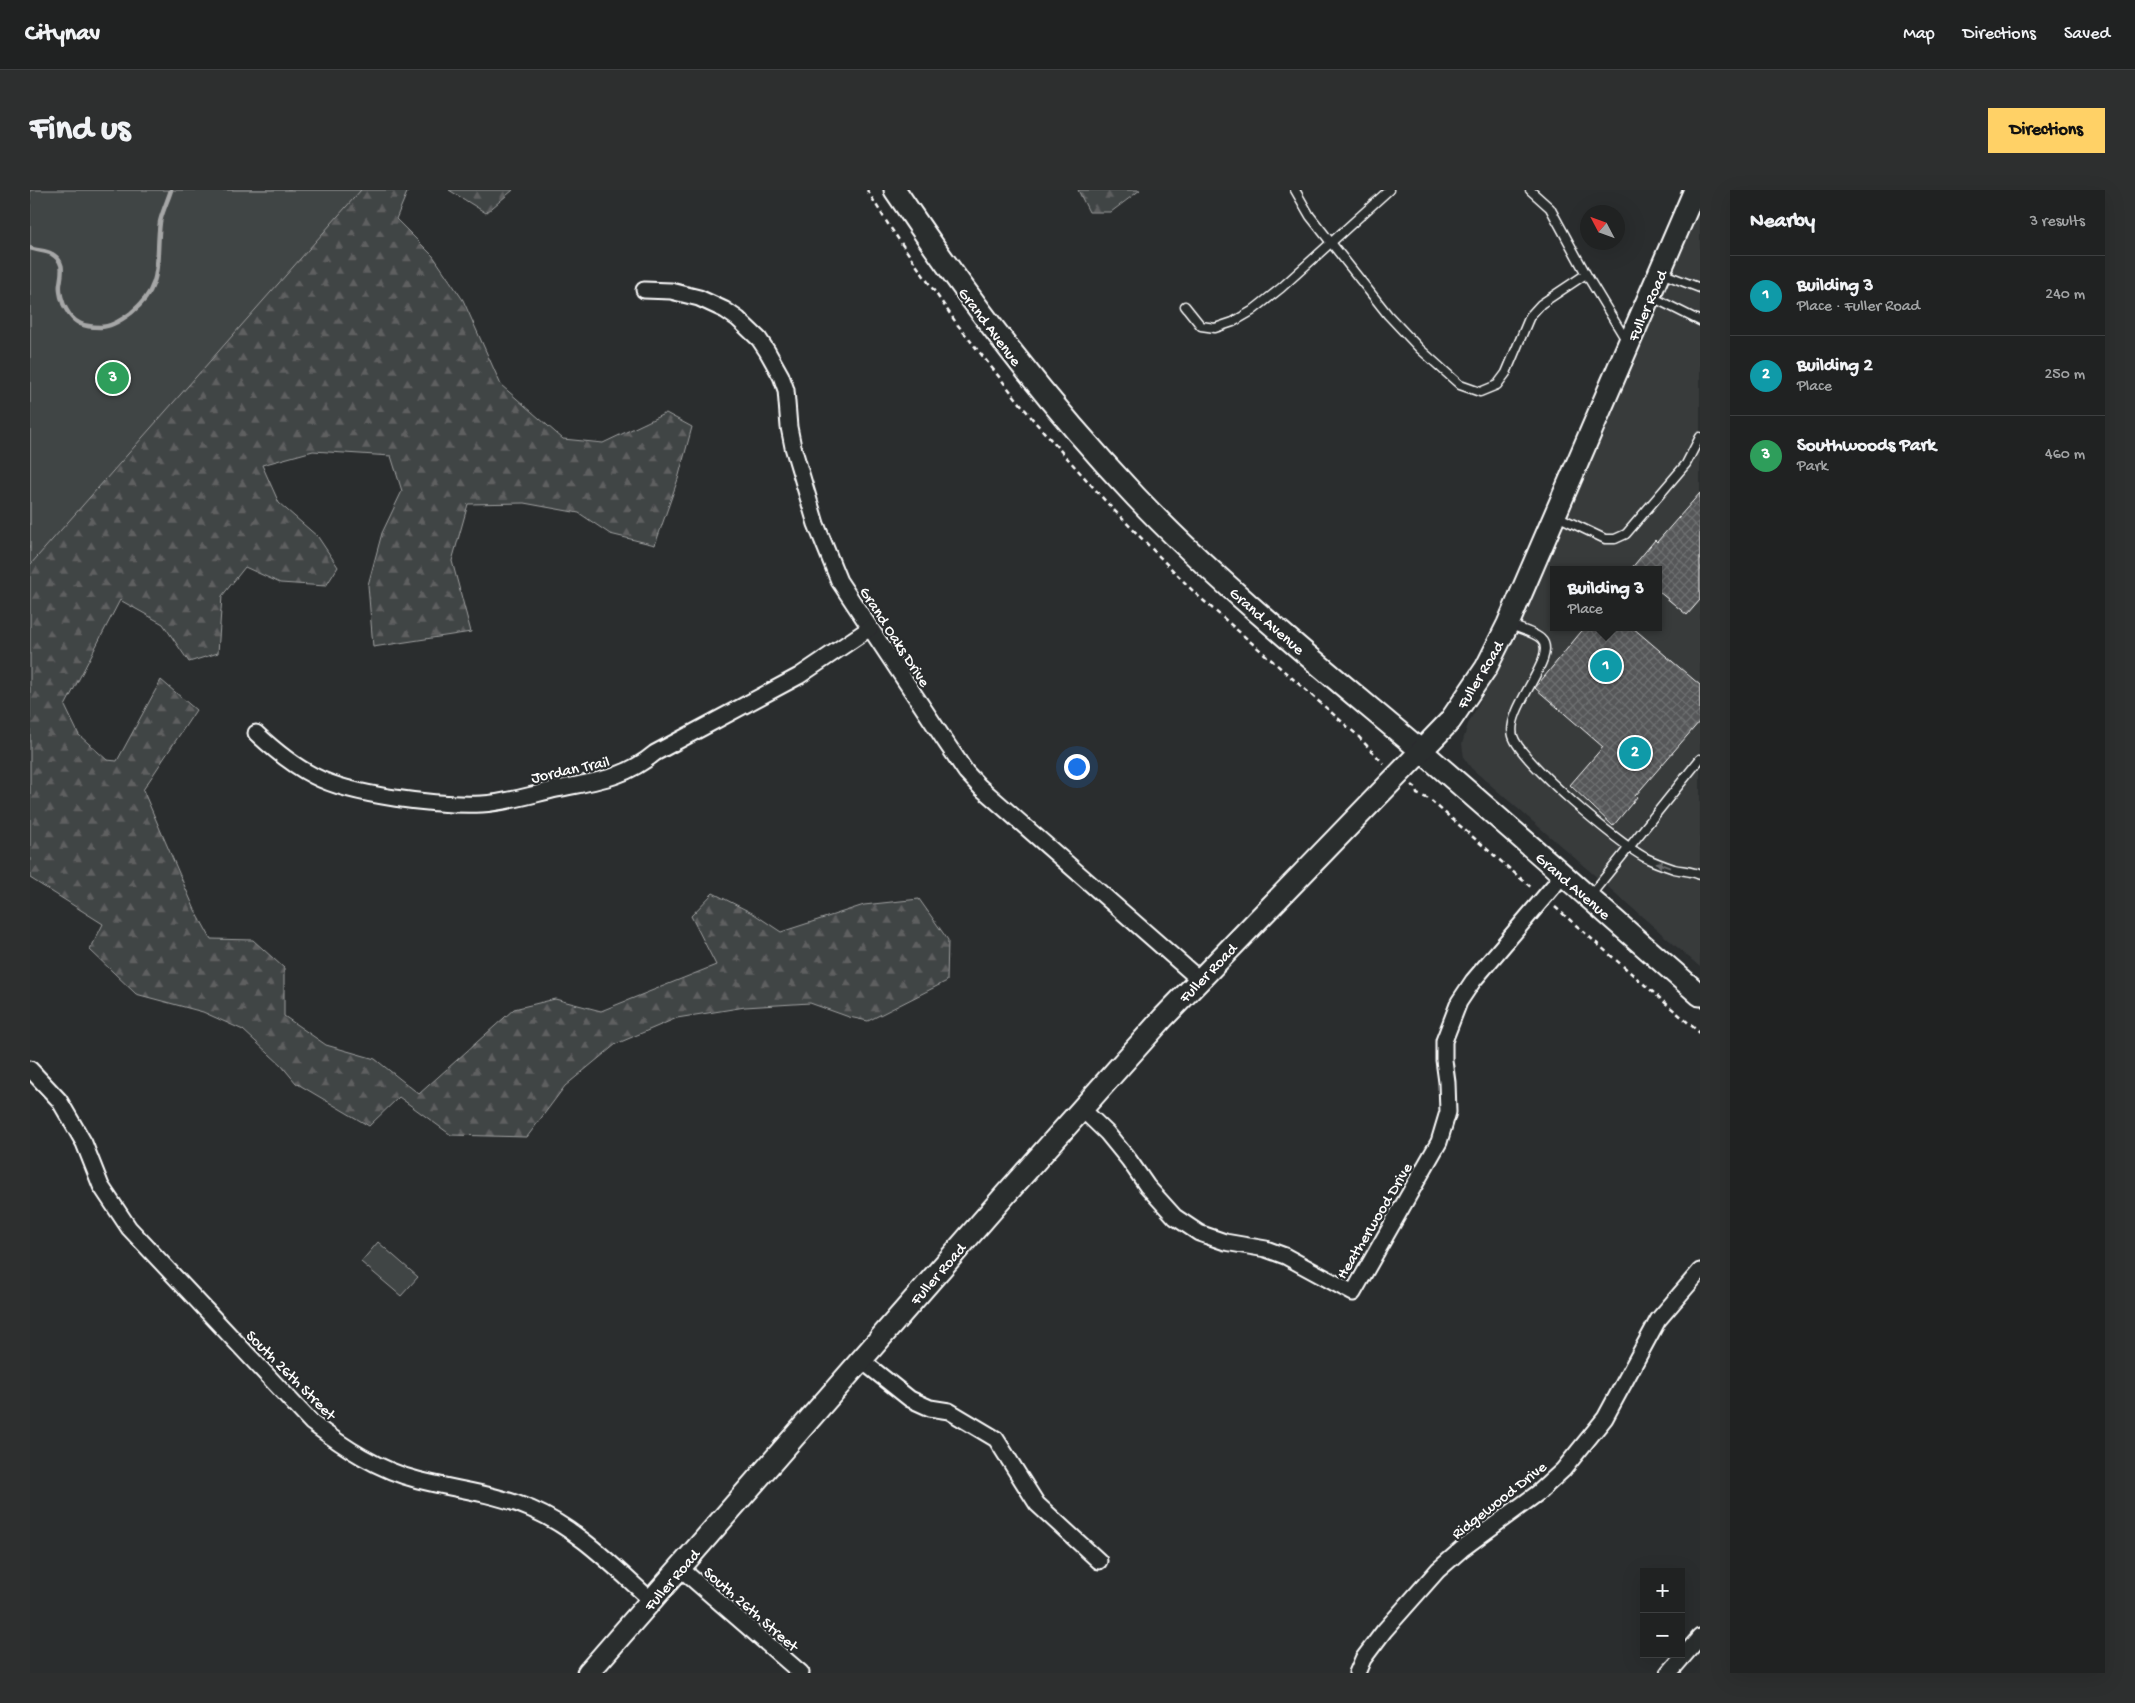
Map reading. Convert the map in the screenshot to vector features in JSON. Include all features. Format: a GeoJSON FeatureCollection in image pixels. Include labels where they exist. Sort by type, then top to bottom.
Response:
{"type":"FeatureCollection","features":[{"type":"Feature","properties":{"kind":"street","name":"Grand Avenue"},"geometry":{"type":"LineString","coordinates":[[896,190],[990,326],[1040,389],[1136,497],[1234,590],[1700,995]]}},
{"type":"Feature","properties":{"kind":"street","name":"Fuller Road"},"geometry":{"type":"LineString","coordinates":[[588,1673],[1082,1109],[1200,980],[1450,721],[1486,668],[1508,624],[1661,273],[1695,190]]}},
{"type":"Feature","properties":{"kind":"street","name":"Grand Oaks Drive"},"geometry":{"type":"LineString","coordinates":[[644,290],[671,291],[699,298],[717,306],[738,319],[768,350],[786,390],[790,434],[816,524],[839,581],[966,772],[980,787],[1200,980]]}},
{"type":"Feature","properties":{"kind":"street","name":"Jordan Trail"},"geometry":{"type":"LineString","coordinates":[[256,733],[284,759],[315,777],[332,784],[378,795],[430,802],[483,804],[595,783],[621,775],[645,762],[655,753],[799,676],[870,628]]}},
{"type":"Feature","properties":{"kind":"street","name":"Heatherwood Drive"},"geometry":{"type":"LineString","coordinates":[[1082,1109],[1107,1133],[1147,1186],[1175,1217],[1199,1233],[1225,1242],[1266,1249],[1285,1256],[1352,1293],[1439,1142],[1448,1112],[1448,1082],[1444,1060],[1444,1041],[1458,1002],[1473,981],[1563,876]]}},
{"type":"Feature","properties":{"kind":"street","name":"South 26th Street"},"geometry":{"type":"LineString","coordinates":[[30,1069],[59,1100],[84,1143],[101,1186],[129,1228],[312,1423],[336,1441],[388,1470],[416,1480],[504,1499],[560,1524],[584,1540],[652,1600]]}},
{"type":"Feature","properties":{"kind":"street","name":"Ridgewood Drive"},"geometry":{"type":"LineString","coordinates":[[1357,1673],[1363,1659],[1384,1631],[1438,1570],[1462,1549],[1538,1493],[1563,1470],[1604,1418],[1658,1320],[1700,1271]]}},
{"type":"Feature","properties":{"kind":"street"},"geometry":{"type":"LineString","coordinates":[[861,1360],[910,1399],[930,1408],[949,1412],[996,1439],[1036,1504],[1099,1561]]}},
{"type":"Feature","properties":{"kind":"street","name":"South 26th Street"},"geometry":{"type":"LineString","coordinates":[[680,1568],[801,1673]]}},
{"type":"Feature","properties":{"kind":"street"},"geometry":{"type":"LineString","coordinates":[[1669,1673],[1700,1637]]}},
{"type":"Feature","properties":{"kind":"lane"},"geometry":{"type":"LineString","coordinates":[[1295,190],[1310,216],[1388,315],[1420,349],[1460,385],[1480,392],[1497,385],[1506,373],[1530,316],[1541,304],[1586,274]]}},
{"type":"Feature","properties":{"kind":"lane"},"geometry":{"type":"LineString","coordinates":[[1185,306],[1201,326],[1215,328],[1233,322],[1281,288],[1389,190]]}},
{"type":"Feature","properties":{"kind":"lane"},"geometry":{"type":"LineString","coordinates":[[1530,190],[1550,208],[1586,274],[1629,344]]}},
{"type":"Feature","properties":{"kind":"lane"},"geometry":{"type":"LineString","coordinates":[[1661,273],[1700,288]]}},
{"type":"Feature","properties":{"kind":"lane"},"geometry":{"type":"LineString","coordinates":[[1650,296],[1700,321]]}},
{"type":"Feature","properties":{"kind":"lane"},"geometry":{"type":"LineString","coordinates":[[1555,516],[1605,539],[1616,539],[1626,534],[1686,464],[1700,437]]}},
{"type":"Feature","properties":{"kind":"lane"},"geometry":{"type":"LineString","coordinates":[[1508,624],[1541,638],[1546,648],[1545,658],[1528,686],[1511,729],[1513,737],[1521,750],[1580,808],[1628,848],[1656,862],[1700,875]]}},
{"type":"Feature","properties":{"kind":"lane"},"geometry":{"type":"LineString","coordinates":[[1588,898],[1700,759]]}},
{"type":"Feature","properties":{"kind":"path"},"geometry":{"type":"LineString","coordinates":[[1416,788],[1417,794],[1429,799],[1700,1033]]}},
{"type":"Feature","properties":{"kind":"shaded area"},"geometry":{"type":"Polygon","coordinates":[[[1700,207],[1700,967],[1471,768],[1464,758],[1462,744],[1468,724],[1501,661],[1700,207]]]}},
{"type":"Feature","properties":{"kind":"green space"},"geometry":{"type":"Polygon","coordinates":[[[30,190],[361,190],[30,565],[30,190]]]}},
{"type":"Feature","properties":{"kind":"green space"},"geometry":{"type":"Polygon","coordinates":[[[183,190],[408,190],[396,219],[433,256],[463,300],[501,385],[563,439],[603,443],[666,413],[692,427],[678,479],[655,545],[610,534],[579,513],[524,503],[468,504],[452,561],[471,632],[373,647],[368,585],[382,533],[402,491],[391,456],[313,451],[262,465],[279,503],[318,537],[338,567],[326,586],[280,583],[245,567],[222,596],[218,653],[189,662],[163,624],[120,600],[65,706],[79,735],[107,760],[117,761],[161,680],[196,710],[143,790],[195,910],[211,939],[253,940],[284,968],[284,1016],[326,1045],[375,1059],[419,1094],[514,1009],[555,999],[601,1011],[716,965],[691,916],[713,893],[754,914],[781,932],[864,905],[919,899],[948,940],[947,981],[868,1021],[849,1017],[810,1003],[745,1007],[677,1018],[616,1044],[565,1086],[527,1137],[451,1135],[399,1097],[369,1126],[296,1083],[281,1065],[243,1030],[203,1012],[136,994],[90,950],[103,924],[30,878],[30,290],[183,190]]]}},
{"type":"Feature","properties":{"kind":"green space"},"geometry":{"type":"Polygon","coordinates":[[[449,190],[513,190],[486,213],[449,190]]]}},
{"type":"Feature","properties":{"kind":"green space"},"geometry":{"type":"Polygon","coordinates":[[[1078,190],[1140,190],[1111,212],[1089,212],[1078,190]]]}},
{"type":"Feature","properties":{"kind":"green space"},"geometry":{"type":"Polygon","coordinates":[[[378,1242],[418,1277],[401,1296],[361,1262],[378,1242]]]}},
{"type":"Feature","properties":{"kind":"building"},"geometry":{"type":"Polygon","coordinates":[[[1700,493],[1700,600],[1687,615],[1662,594],[1662,566],[1633,566],[1655,540],[1657,542],[1700,493]]]}},
{"type":"Feature","properties":{"kind":"building"},"geometry":{"type":"Polygon","coordinates":[[[1582,631],[1637,631],[1700,685],[1700,721],[1635,796],[1637,797],[1613,826],[1570,785],[1603,747],[1535,688],[1582,631]]]}},
{"type":"Feature","properties":{"kind":"waterway"},"geometry":{"type":"LineString","coordinates":[[30,248],[50,253],[59,260],[62,267],[61,297],[72,318],[80,324],[89,326],[104,327],[113,324],[128,315],[142,303],[154,282],[158,260],[160,222],[171,190]]}},
{"type":"Feature","properties":{"kind":"place","name":"Southwoods Park"},"geometry":{"type":"Point","coordinates":[113,378]}},
{"type":"Feature","properties":{"kind":"place","name":"Building 3"},"geometry":{"type":"Point","coordinates":[1606,666]}},
{"type":"Feature","properties":{"kind":"place","name":"Building 2"},"geometry":{"type":"Point","coordinates":[1635,753]}}]}
